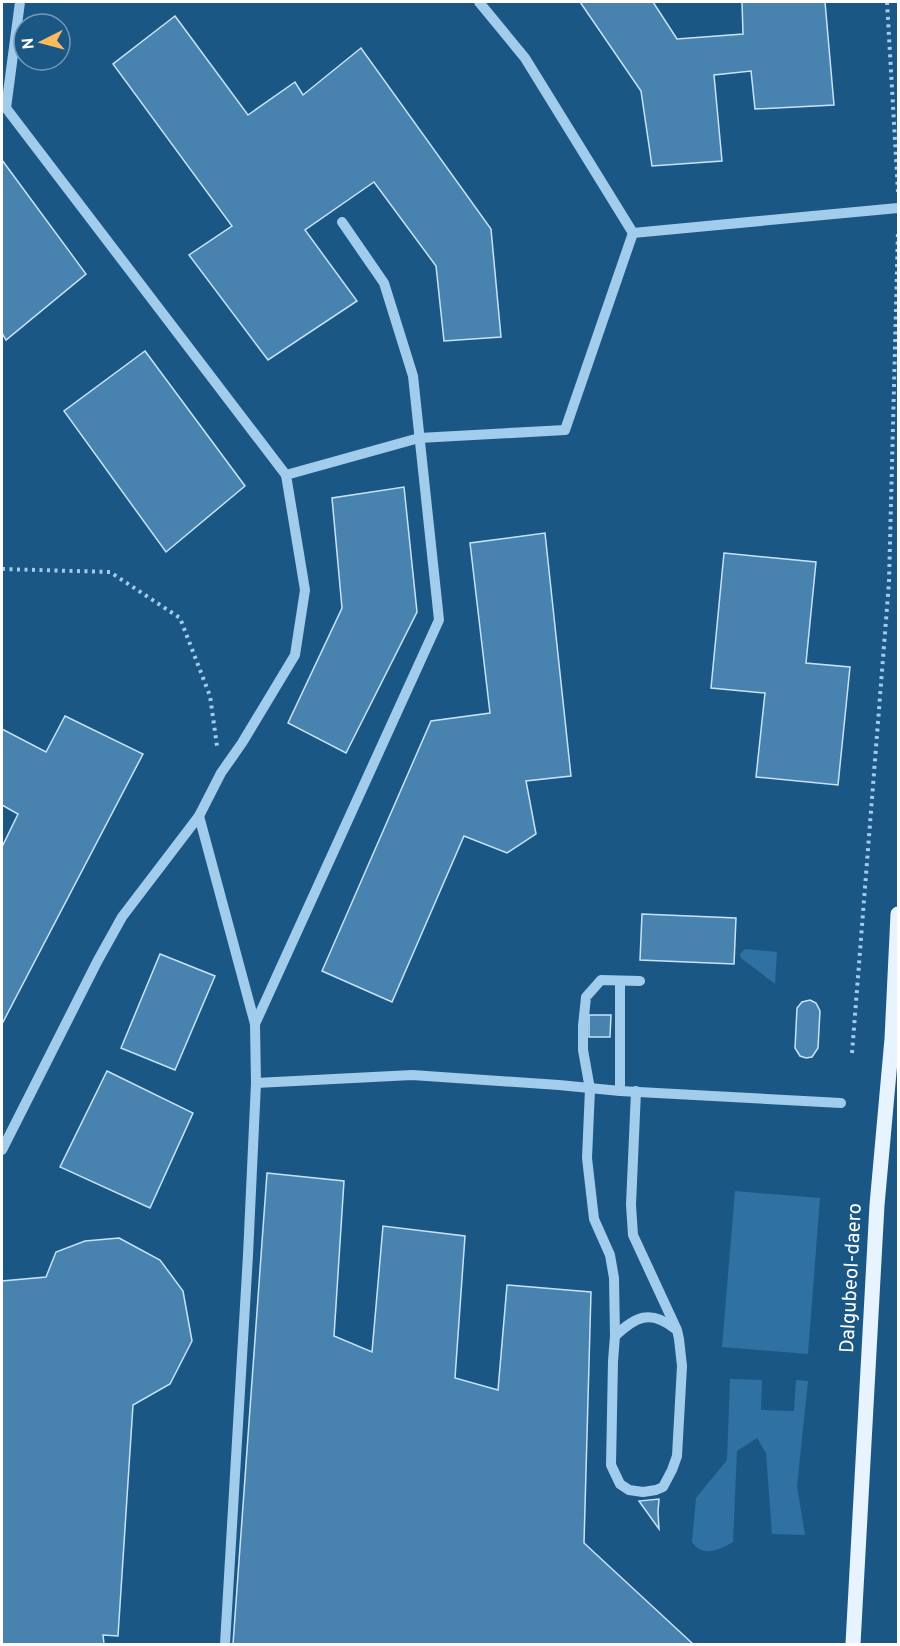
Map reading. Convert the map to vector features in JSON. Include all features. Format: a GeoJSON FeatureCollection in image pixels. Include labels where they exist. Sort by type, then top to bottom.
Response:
{"type":"FeatureCollection","features":[{"type":"Feature","properties":{"kind":"main road","name":"Dalgubeol-daero"},"geometry":{"type":"LineString","coordinates":[[853,1644],[877,1217],[892,1039],[898,914]]}},
{"type":"Feature","properties":{"kind":"lane"},"geometry":{"type":"LineString","coordinates":[[2,1150],[122,917],[199,816],[221,773],[242,743],[295,655],[305,590],[286,474],[6,108],[20,2]]}},
{"type":"Feature","properties":{"kind":"lane"},"geometry":{"type":"LineString","coordinates":[[478,2],[525,58],[633,232]]}},
{"type":"Feature","properties":{"kind":"lane"},"geometry":{"type":"LineString","coordinates":[[633,232],[898,208]]}},
{"type":"Feature","properties":{"kind":"lane"},"geometry":{"type":"LineString","coordinates":[[255,1024],[439,620],[413,376],[384,283],[342,222]]}},
{"type":"Feature","properties":{"kind":"lane"},"geometry":{"type":"LineString","coordinates":[[286,474],[419,438],[565,430],[633,232]]}},
{"type":"Feature","properties":{"kind":"lane"},"geometry":{"type":"LineString","coordinates":[[199,816],[255,1024],[255,1083],[247,1267],[225,1644]]}},
{"type":"Feature","properties":{"kind":"lane"},"geometry":{"type":"LineString","coordinates":[[636,1092],[631,1205],[633,1235],[677,1330],[682,1366],[677,1456],[663,1487],[643,1492],[629,1490],[620,1484],[611,1466],[615,1336],[614,1278],[610,1255],[594,1219],[588,1176],[590,1089],[583,1050],[586,997],[601,980],[640,981]]}},
{"type":"Feature","properties":{"kind":"lane"},"geometry":{"type":"LineString","coordinates":[[620,981],[620,1091]]}},
{"type":"Feature","properties":{"kind":"lane"},"geometry":{"type":"LineString","coordinates":[[255,1083],[412,1075],[620,1091],[841,1103]]}},
{"type":"Feature","properties":{"kind":"lane"},"geometry":{"type":"LineString","coordinates":[[615,1336],[630,1323],[642,1318],[655,1317],[666,1321],[677,1330]]}},
{"type":"Feature","properties":{"kind":"path"},"geometry":{"type":"LineString","coordinates":[[887,2],[898,197]]}},
{"type":"Feature","properties":{"kind":"path"},"geometry":{"type":"LineString","coordinates":[[852,1053],[889,582],[898,230]]}},
{"type":"Feature","properties":{"kind":"path"},"geometry":{"type":"LineString","coordinates":[[2,569],[110,572],[180,618],[210,696],[221,773]]}},
{"type":"Feature","properties":{"kind":"shaded area"},"geometry":{"type":"Polygon","coordinates":[[[745,949],[777,952],[775,984],[741,958],[740,954],[745,949]]]}},
{"type":"Feature","properties":{"kind":"shaded area"},"geometry":{"type":"Polygon","coordinates":[[[735,1191],[820,1198],[808,1354],[722,1347],[735,1191]]]}},
{"type":"Feature","properties":{"kind":"shaded area"},"geometry":{"type":"Polygon","coordinates":[[[730,1379],[762,1380],[761,1410],[794,1411],[796,1380],[808,1381],[797,1486],[805,1535],[772,1534],[766,1453],[757,1438],[737,1451],[733,1542],[717,1550],[706,1551],[696,1547],[692,1542],[696,1498],[727,1460],[730,1379]]]}},
{"type":"Feature","properties":{"kind":"building"},"geometry":{"type":"Polygon","coordinates":[[[580,2],[653,2],[677,39],[743,34],[742,2],[825,2],[834,105],[755,109],[751,71],[714,75],[722,161],[652,166],[641,91],[580,2]]]}},
{"type":"Feature","properties":{"kind":"building"},"geometry":{"type":"Polygon","coordinates":[[[175,16],[248,115],[295,82],[303,95],[361,48],[491,229],[501,337],[444,341],[436,266],[374,182],[305,230],[357,301],[268,360],[189,255],[232,226],[113,64],[175,16]]]}},
{"type":"Feature","properties":{"kind":"building"},"geometry":{"type":"Polygon","coordinates":[[[2,160],[86,274],[6,340],[2,333],[2,160]]]}},
{"type":"Feature","properties":{"kind":"building"},"geometry":{"type":"Polygon","coordinates":[[[145,351],[245,486],[166,552],[64,411],[145,351]]]}},
{"type":"Feature","properties":{"kind":"building"},"geometry":{"type":"Polygon","coordinates":[[[404,487],[417,612],[346,753],[288,723],[342,608],[332,498],[404,487]]]}},
{"type":"Feature","properties":{"kind":"building"},"geometry":{"type":"Polygon","coordinates":[[[545,533],[571,776],[526,781],[536,834],[507,853],[464,836],[392,1002],[322,971],[431,721],[490,713],[470,543],[545,533]]]}},
{"type":"Feature","properties":{"kind":"building"},"geometry":{"type":"Polygon","coordinates":[[[724,553],[816,562],[806,663],[850,667],[838,785],[756,777],[765,693],[711,688],[724,553]]]}},
{"type":"Feature","properties":{"kind":"building"},"geometry":{"type":"Polygon","coordinates":[[[65,716],[143,754],[2,1024],[2,847],[18,814],[2,805],[2,729],[46,752],[65,716]]]}},
{"type":"Feature","properties":{"kind":"building"},"geometry":{"type":"Polygon","coordinates":[[[642,914],[736,918],[734,964],[640,960],[642,914]]]}},
{"type":"Feature","properties":{"kind":"building"},"geometry":{"type":"Polygon","coordinates":[[[160,954],[215,976],[175,1070],[121,1048],[160,954]]]}},
{"type":"Feature","properties":{"kind":"building"},"geometry":{"type":"Polygon","coordinates":[[[810,1000],[816,1003],[820,1011],[818,1048],[812,1057],[806,1058],[800,1056],[795,1048],[797,1008],[802,1002],[810,1000]]]}},
{"type":"Feature","properties":{"kind":"building"},"geometry":{"type":"Polygon","coordinates":[[[589,1015],[611,1015],[610,1037],[589,1037],[589,1015]]]}},
{"type":"Feature","properties":{"kind":"building"},"geometry":{"type":"Polygon","coordinates":[[[107,1071],[193,1113],[150,1208],[60,1167],[107,1071]]]}},
{"type":"Feature","properties":{"kind":"building"},"geometry":{"type":"Polygon","coordinates":[[[267,1173],[344,1181],[334,1336],[372,1352],[383,1226],[465,1236],[455,1378],[498,1390],[507,1285],[591,1292],[584,1543],[693,1644],[233,1644],[267,1173]]]}},
{"type":"Feature","properties":{"kind":"building"},"geometry":{"type":"Polygon","coordinates":[[[119,1238],[160,1260],[183,1291],[192,1341],[170,1384],[133,1405],[118,1636],[103,1635],[104,1644],[2,1644],[2,1281],[46,1277],[56,1252],[85,1241],[119,1238]]]}},
{"type":"Feature","properties":{"kind":"building"},"geometry":{"type":"Polygon","coordinates":[[[659,1499],[658,1512],[659,1529],[639,1501],[659,1499]]]}}]}
